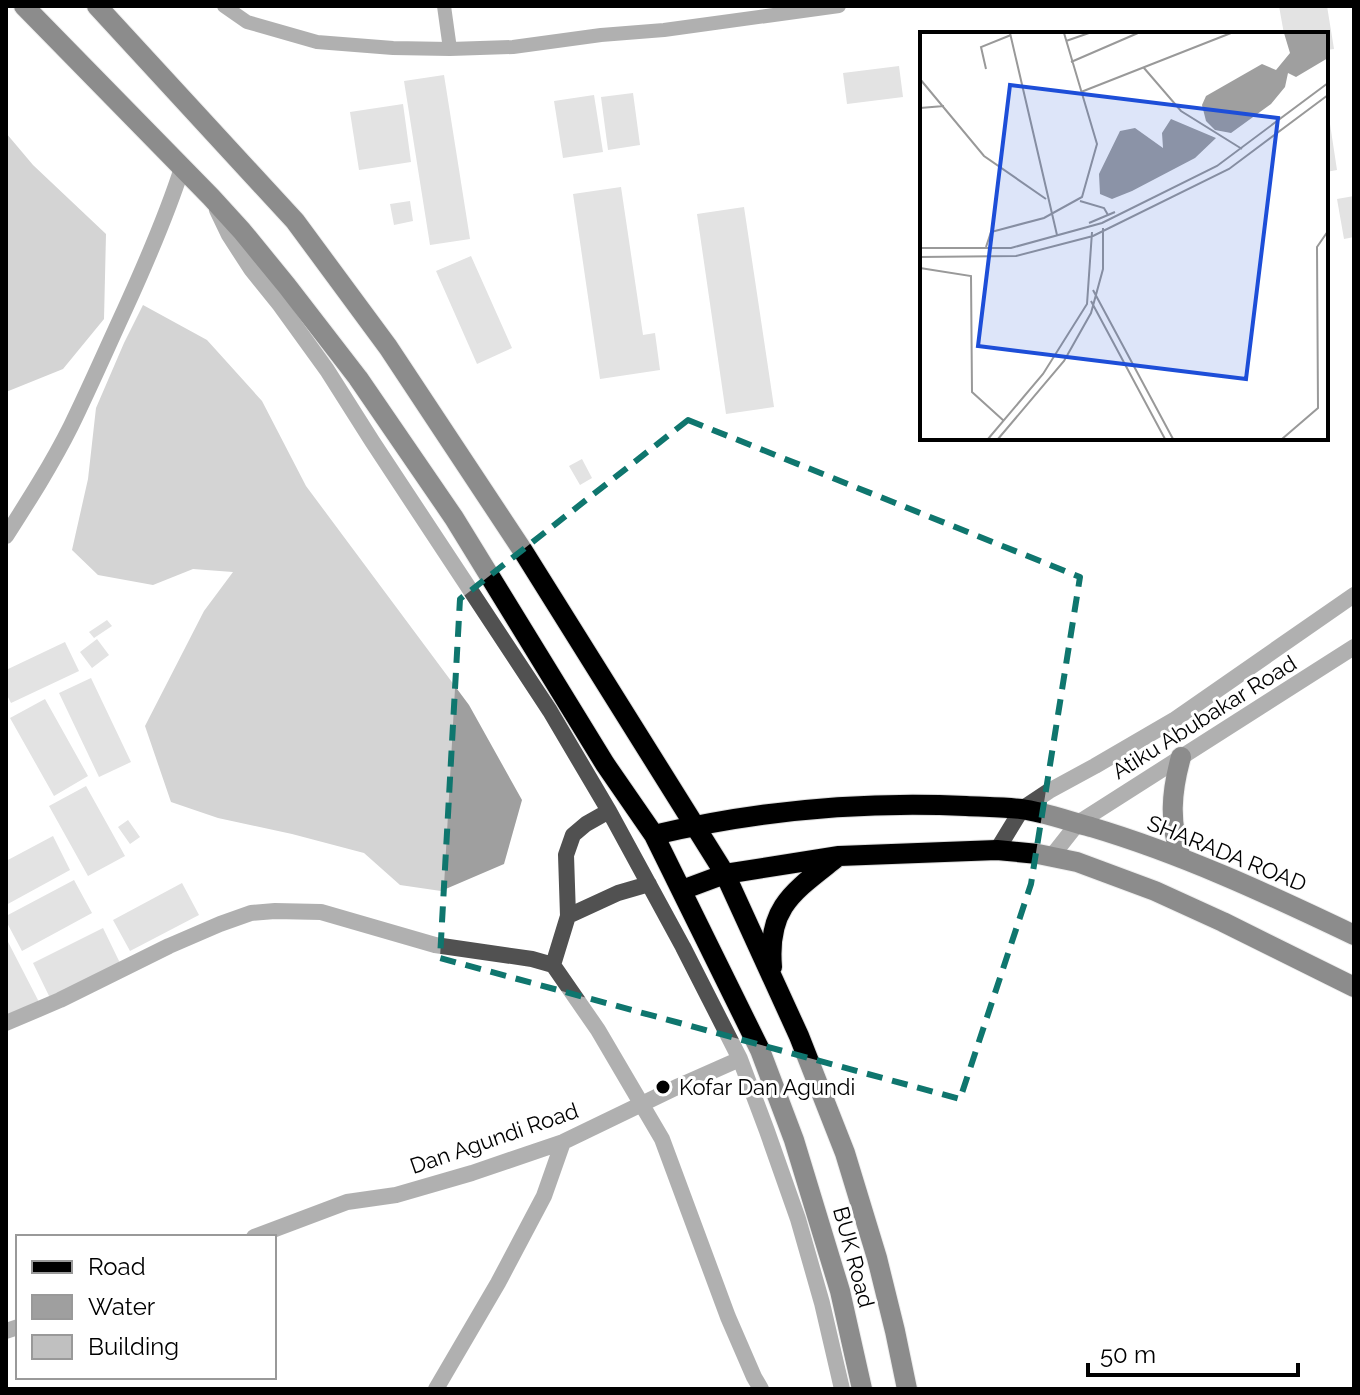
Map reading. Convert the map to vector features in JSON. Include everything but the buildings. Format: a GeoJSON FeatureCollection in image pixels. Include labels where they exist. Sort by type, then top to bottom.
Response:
{"type":"FeatureCollection","features":[{"type":"Feature","properties":{"kind":"main road","name":"BUK Road"},"geometry":{"type":"LineString","coordinates":[[24,6],[211,197],[287,286],[358,378],[454,518],[605,764],[654,835],[760,1050],[794,1140],[840,1291],[862,1389]]}},
{"type":"Feature","properties":{"kind":"main road","name":"BUK Road"},"geometry":{"type":"LineString","coordinates":[[97,6],[295,221],[388,347],[523,551],[725,874],[799,1036],[845,1153],[877,1258],[907,1389]]}},
{"type":"Feature","properties":{"kind":"main road"},"geometry":{"type":"LineString","coordinates":[[1181,757],[1172,797],[1175,842],[1181,858]]}},
{"type":"Feature","properties":{"kind":"main road","name":"SHARADA ROAD"},"geometry":{"type":"LineString","coordinates":[[654,835],[799,810],[889,805],[1022,809],[1078,823],[1181,858],[1354,935]]}},
{"type":"Feature","properties":{"kind":"main road"},"geometry":{"type":"LineString","coordinates":[[682,890],[725,874],[839,856],[997,850],[1052,856],[1155,891],[1354,987]]}},
{"type":"Feature","properties":{"kind":"main road"},"geometry":{"type":"LineString","coordinates":[[773,979],[771,956],[777,915],[782,906],[839,856]]}},
{"type":"Feature","properties":{"kind":"street"},"geometry":{"type":"LineString","coordinates":[[6,536],[69,429],[98,369],[148,259],[182,168]]}},
{"type":"Feature","properties":{"kind":"street"},"geometry":{"type":"LineString","coordinates":[[211,197],[229,235],[251,269],[327,370],[550,711],[649,884],[740,1059],[798,1219],[842,1389]]}},
{"type":"Feature","properties":{"kind":"street"},"geometry":{"type":"LineString","coordinates":[[997,850],[1022,809],[1174,720],[1354,595]]}},
{"type":"Feature","properties":{"kind":"street","name":"Atiku Abubakar Road"},"geometry":{"type":"LineString","coordinates":[[1052,856],[1078,823],[1354,647]]}},
{"type":"Feature","properties":{"kind":"street"},"geometry":{"type":"LineString","coordinates":[[553,965],[568,916],[566,855],[573,835],[609,811]]}},
{"type":"Feature","properties":{"kind":"street"},"geometry":{"type":"LineString","coordinates":[[568,916],[618,893],[649,884]]}},
{"type":"Feature","properties":{"kind":"street"},"geometry":{"type":"LineString","coordinates":[[6,1023],[169,946],[251,913],[321,912],[435,945],[532,959],[553,965],[598,1030],[662,1139],[728,1317],[761,1389]]}},
{"type":"Feature","properties":{"kind":"street","name":"Dan Agundi Road"},"geometry":{"type":"LineString","coordinates":[[259,1235],[347,1202],[396,1195],[563,1142],[740,1059]]}},
{"type":"Feature","properties":{"kind":"street"},"geometry":{"type":"LineString","coordinates":[[436,1389],[544,1196],[563,1142]]}},
{"type":"Feature","properties":{"kind":"lane"},"geometry":{"type":"LineString","coordinates":[[224,6],[247,22],[317,42],[450,49],[513,47],[736,13],[839,6]]}},
{"type":"Feature","properties":{"kind":"lane"},"geometry":{"type":"LineString","coordinates":[[444,6],[450,49]]}},
{"type":"Feature","properties":{"kind":"highlighted area"},"geometry":{"type":"Polygon","coordinates":[[[688,420],[1080,577],[1031,884],[960,1099],[440,958],[460,599],[688,420]]]}},
{"type":"Feature","properties":{"kind":"water"},"geometry":{"type":"Polygon","coordinates":[[[6,133],[33,165],[106,234],[104,319],[63,369],[6,392],[6,133]]]}},
{"type":"Feature","properties":{"kind":"water"},"geometry":{"type":"Polygon","coordinates":[[[143,305],[207,340],[262,401],[306,486],[469,705],[522,800],[504,864],[441,891],[400,885],[364,853],[218,818],[171,802],[145,726],[204,611],[233,572],[193,569],[153,585],[98,575],[72,550],[88,479],[96,408],[143,305]]]}},
{"type":"Feature","properties":{"kind":"place","name":"Kofar Dan Agundi"},"geometry":{"type":"Point","coordinates":[663,1087]}}]}
